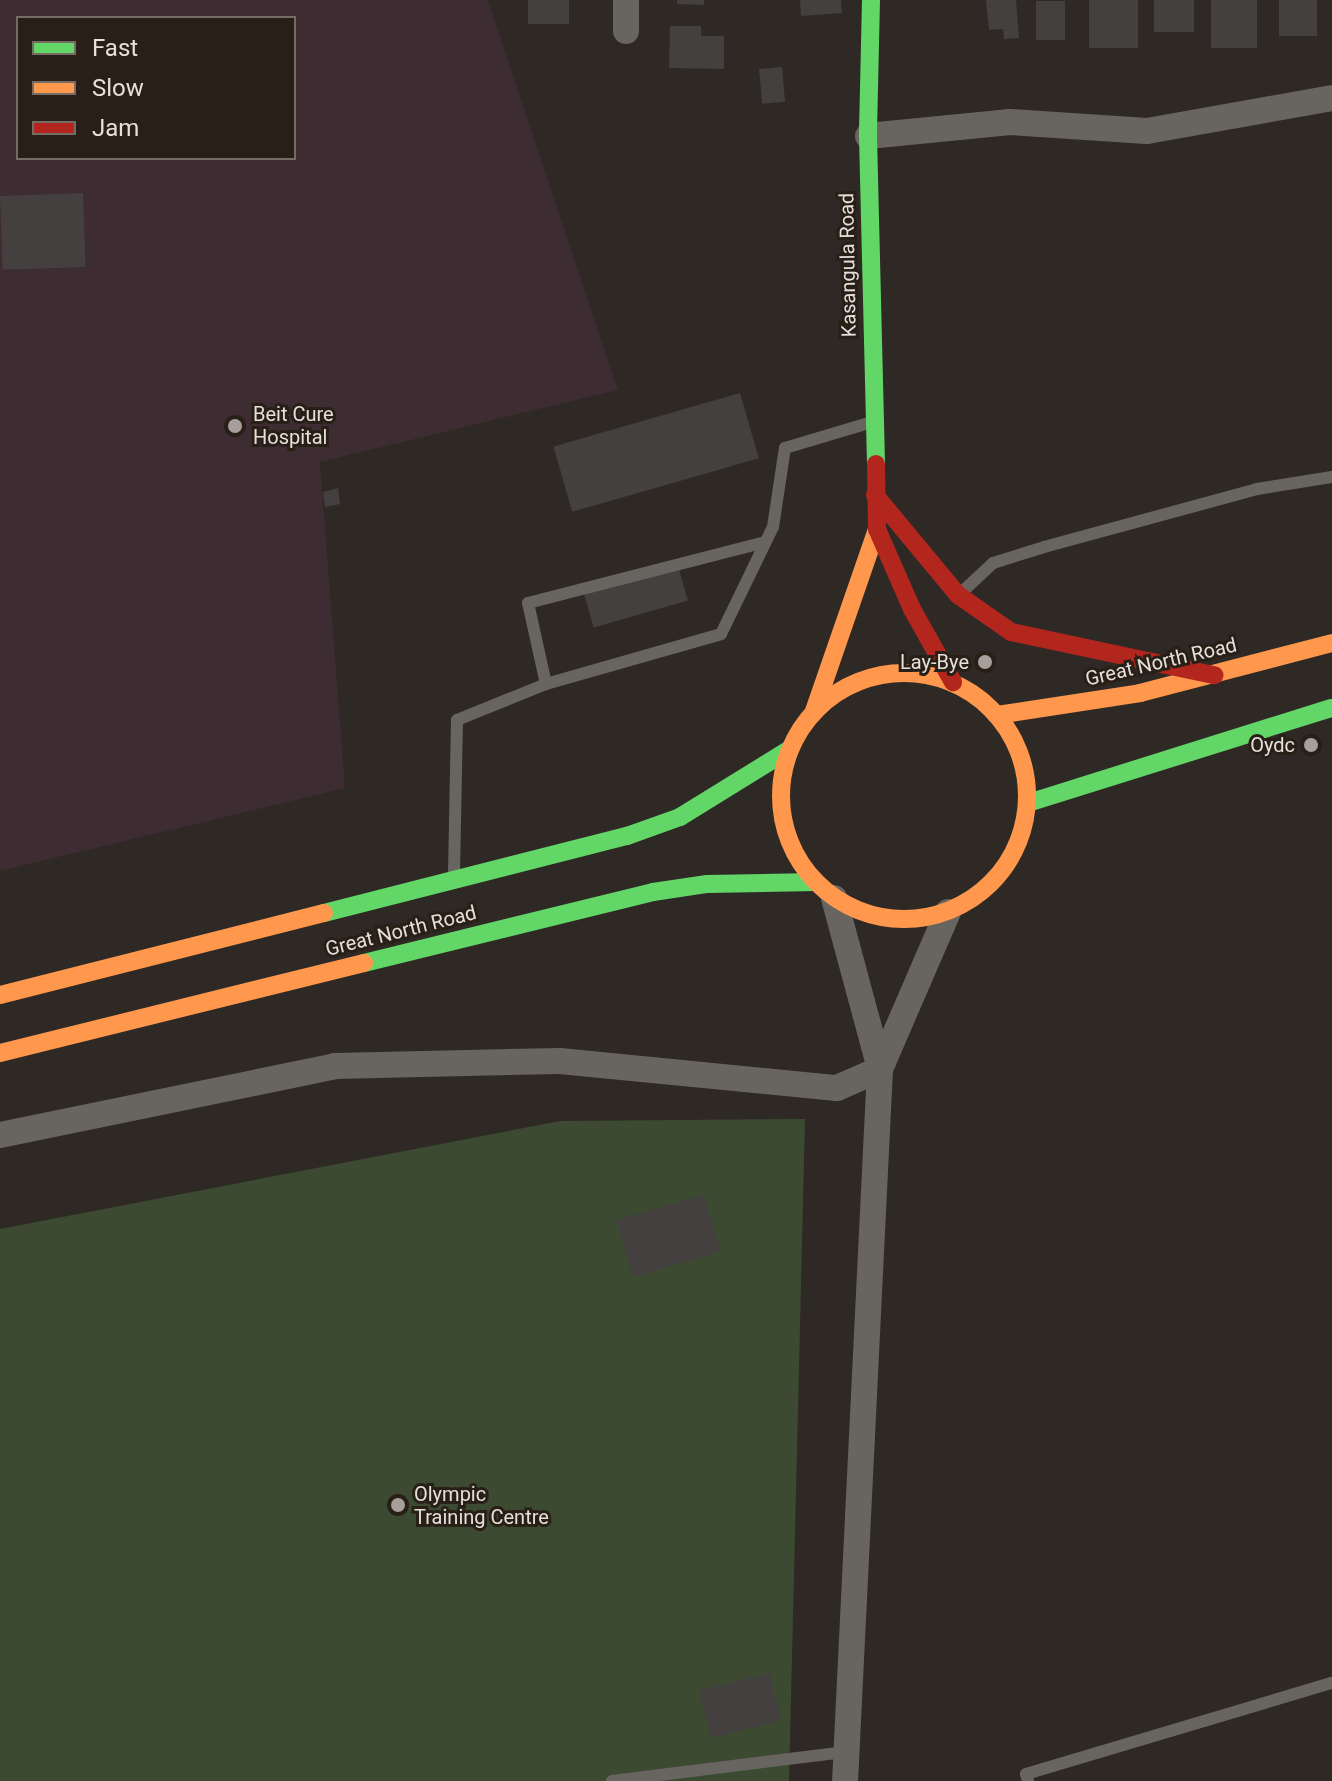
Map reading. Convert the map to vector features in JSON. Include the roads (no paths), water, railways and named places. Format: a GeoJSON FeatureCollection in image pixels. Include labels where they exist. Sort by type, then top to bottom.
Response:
{"type":"FeatureCollection","features":[{"type":"Feature","properties":{"kind":"main road","name":"Kasangula Road"},"geometry":{"type":"LineString","coordinates":[[871,0],[868,136],[877,529],[912,609],[953,682]]}},
{"type":"Feature","properties":{"kind":"main road"},"geometry":{"type":"LineString","coordinates":[[875,495],[958,595],[1011,632],[1214,675]]}},
{"type":"Feature","properties":{"kind":"main road","name":"Kasangula Road"},"geometry":{"type":"LineString","coordinates":[[814,711],[877,529]]}},
{"type":"Feature","properties":{"kind":"main road","name":"Great North Road"},"geometry":{"type":"LineString","coordinates":[[997,715],[1140,693],[1332,643]]}},
{"type":"Feature","properties":{"kind":"main road"},"geometry":{"type":"LineString","coordinates":[[887,673],[925,674],[953,682],[997,715],[1021,756],[1028,803],[1016,849],[988,887],[948,912],[925,918],[878,917],[825,890],[796,853],[783,820],[783,772],[790,749],[814,711],[851,684],[887,673]]}},
{"type":"Feature","properties":{"kind":"main road"},"geometry":{"type":"LineString","coordinates":[[1028,803],[1332,708]]}},
{"type":"Feature","properties":{"kind":"main road","name":"Great North Road"},"geometry":{"type":"LineString","coordinates":[[0,995],[454,881],[680,817],[790,749]]}},
{"type":"Feature","properties":{"kind":"main road","name":"Great North Road"},"geometry":{"type":"LineString","coordinates":[[0,1053],[653,892],[707,884],[825,890]]}},
{"type":"Feature","properties":{"kind":"street"},"geometry":{"type":"LineString","coordinates":[[626,0],[626,31]]}},
{"type":"Feature","properties":{"kind":"street"},"geometry":{"type":"LineString","coordinates":[[868,136],[1010,122],[1147,131],[1332,98]]}},
{"type":"Feature","properties":{"kind":"street"},"geometry":{"type":"LineString","coordinates":[[825,890],[880,1069],[845,1781]]}},
{"type":"Feature","properties":{"kind":"street"},"geometry":{"type":"LineString","coordinates":[[0,1135],[335,1066],[560,1061],[837,1088],[880,1069],[948,912]]}},
{"type":"Feature","properties":{"kind":"lane"},"geometry":{"type":"LineString","coordinates":[[454,881],[457,720],[546,684],[721,634],[773,527],[785,448],[874,422]]}},
{"type":"Feature","properties":{"kind":"lane"},"geometry":{"type":"LineString","coordinates":[[958,595],[993,563],[1257,489],[1332,477]]}},
{"type":"Feature","properties":{"kind":"lane"},"geometry":{"type":"LineString","coordinates":[[546,684],[528,603],[765,542]]}},
{"type":"Feature","properties":{"kind":"lane"},"geometry":{"type":"LineString","coordinates":[[1028,1781],[1026,1774],[1332,1683]]}},
{"type":"Feature","properties":{"kind":"lane"},"geometry":{"type":"LineString","coordinates":[[612,1781],[846,1752]]}},
{"type":"Feature","properties":{"kind":"place","name":"Beit Cure Hospital"},"geometry":{"type":"Point","coordinates":[235,426]}},
{"type":"Feature","properties":{"kind":"place","name":"Lay-Bye"},"geometry":{"type":"Point","coordinates":[985,662]}},
{"type":"Feature","properties":{"kind":"place","name":"Oydc"},"geometry":{"type":"Point","coordinates":[1311,745]}},
{"type":"Feature","properties":{"kind":"place","name":"Olympic Training Centre"},"geometry":{"type":"Point","coordinates":[398,1505]}}]}
